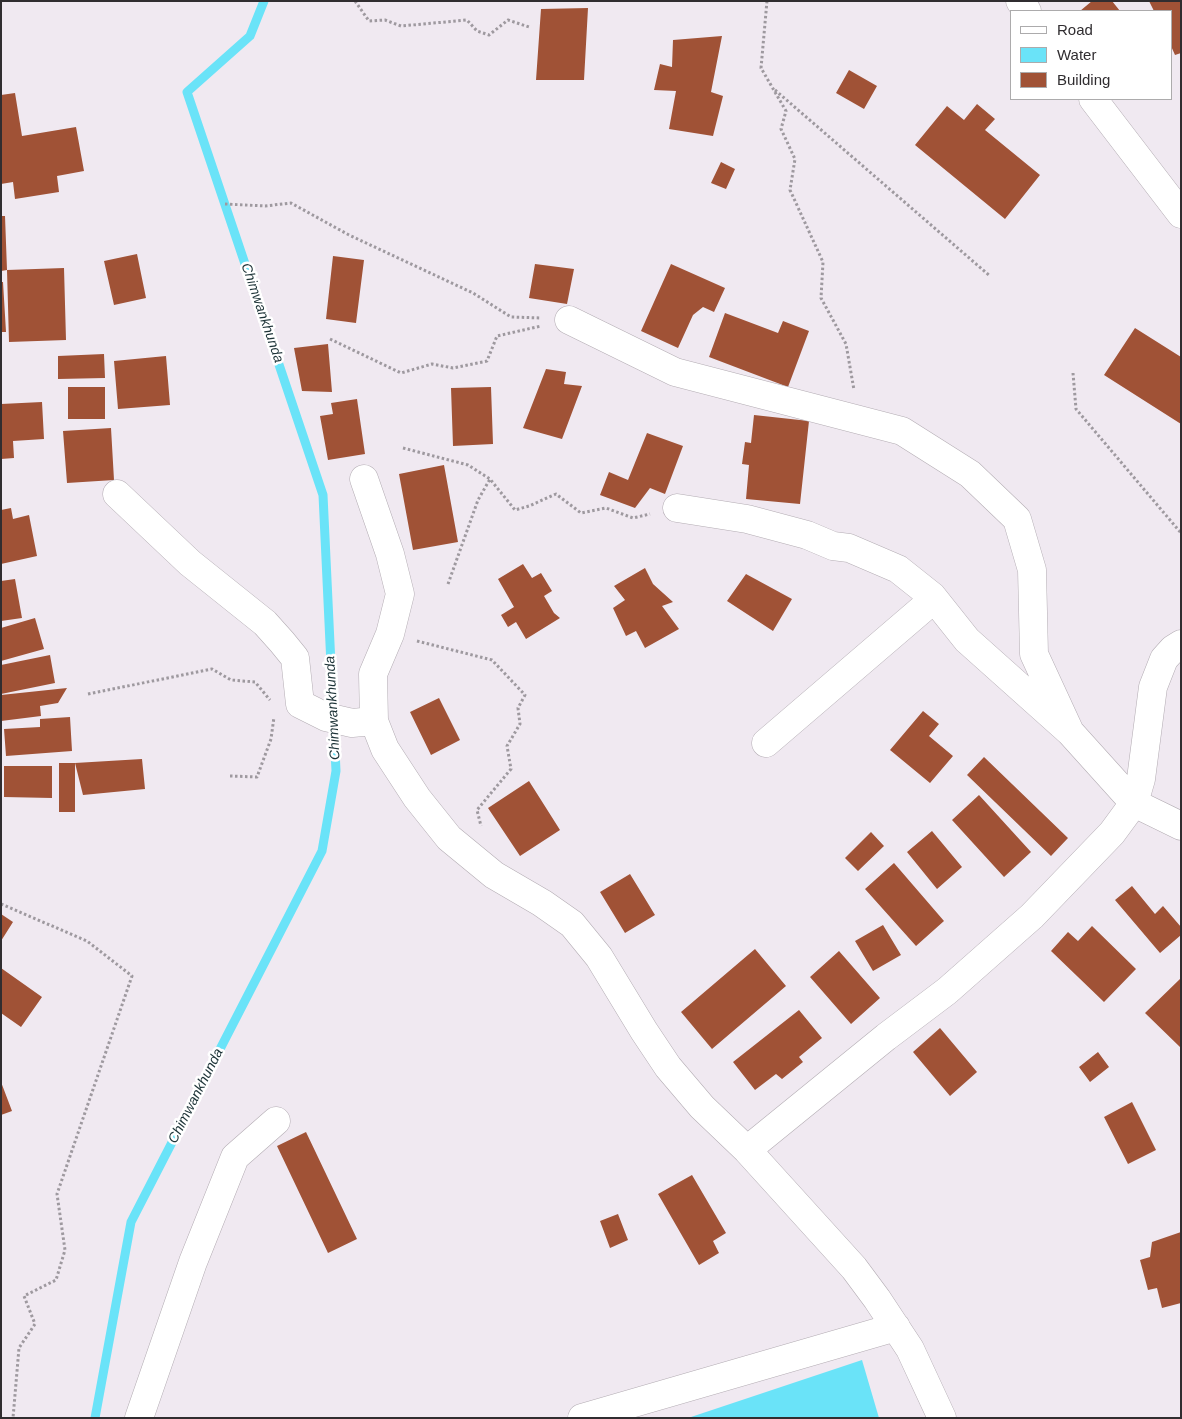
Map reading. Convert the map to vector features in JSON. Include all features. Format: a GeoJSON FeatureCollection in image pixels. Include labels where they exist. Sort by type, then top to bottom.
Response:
{"type":"FeatureCollection","features":[{"type":"Feature","properties":{"kind":"street"},"geometry":{"type":"LineString","coordinates":[[1094,100],[1181,214]]}},
{"type":"Feature","properties":{"kind":"street"},"geometry":{"type":"LineString","coordinates":[[569,320],[675,372],[902,431],[970,474],[1017,519],[1032,570],[1034,654],[1070,732]]}},
{"type":"Feature","properties":{"kind":"street"},"geometry":{"type":"LineString","coordinates":[[364,479],[390,554],[400,594],[390,634],[373,674],[374,721],[385,749],[417,798],[450,838],[494,875],[542,903],[572,924],[599,956],[668,1067],[702,1107],[747,1150],[854,1268],[910,1349],[942,1418]]}},
{"type":"Feature","properties":{"kind":"street"},"geometry":{"type":"LineString","coordinates":[[117,494],[190,563],[265,623],[295,658],[288,705],[352,723],[374,721]]}},
{"type":"Feature","properties":{"kind":"street"},"geometry":{"type":"LineString","coordinates":[[677,508],[747,518],[807,535],[833,546],[849,548],[898,569],[934,599],[967,640],[1070,732],[1134,803],[1181,826]]}},
{"type":"Feature","properties":{"kind":"street"},"geometry":{"type":"LineString","coordinates":[[766,743],[934,599]]}},
{"type":"Feature","properties":{"kind":"street"},"geometry":{"type":"LineString","coordinates":[[747,1150],[981,962],[1039,909],[1112,833],[1134,803],[1141,778],[1153,687],[1164,659],[1173,649],[1181,644]]}},
{"type":"Feature","properties":{"kind":"street"},"geometry":{"type":"LineString","coordinates":[[139,1418],[193,1262],[235,1157],[276,1121]]}},
{"type":"Feature","properties":{"kind":"street"},"geometry":{"type":"LineString","coordinates":[[582,1418],[896,1327]]}},
{"type":"Feature","properties":{"kind":"path"},"geometry":{"type":"LineString","coordinates":[[355,1],[369,22],[385,20],[401,26],[467,20],[477,31],[490,35],[508,20],[529,27]]}},
{"type":"Feature","properties":{"kind":"path"},"geometry":{"type":"LineString","coordinates":[[767,1],[761,68],[786,111],[781,129],[795,159],[790,190],[823,262],[821,298],[846,344],[859,420]]}},
{"type":"Feature","properties":{"kind":"path"},"geometry":{"type":"LineString","coordinates":[[772,87],[990,276]]}},
{"type":"Feature","properties":{"kind":"path"},"geometry":{"type":"LineString","coordinates":[[225,204],[265,206],[291,203],[357,239],[473,293],[511,317],[569,320]]}},
{"type":"Feature","properties":{"kind":"path"},"geometry":{"type":"LineString","coordinates":[[330,339],[401,373],[432,364],[454,368],[487,361],[497,336],[569,320]]}},
{"type":"Feature","properties":{"kind":"path"},"geometry":{"type":"LineString","coordinates":[[1073,373],[1076,409],[1181,532]]}},
{"type":"Feature","properties":{"kind":"path"},"geometry":{"type":"LineString","coordinates":[[403,448],[468,465],[490,479],[515,510],[556,494],[580,513],[606,508],[633,518],[677,508]]}},
{"type":"Feature","properties":{"kind":"path"},"geometry":{"type":"LineString","coordinates":[[448,584],[478,500],[490,479]]}},
{"type":"Feature","properties":{"kind":"path"},"geometry":{"type":"LineString","coordinates":[[390,634],[492,660],[525,695],[518,708],[520,724],[507,746],[511,769],[477,810]]}},
{"type":"Feature","properties":{"kind":"path"},"geometry":{"type":"LineString","coordinates":[[88,694],[212,669],[231,680],[255,682],[288,705],[271,739],[257,777],[230,776]]}},
{"type":"Feature","properties":{"kind":"path"},"geometry":{"type":"LineString","coordinates":[[1,904],[87,941],[132,976],[57,1194],[65,1250],[56,1280],[24,1296],[35,1324],[19,1348],[13,1418]]}},
{"type":"Feature","properties":{"kind":"water"},"geometry":{"type":"Polygon","coordinates":[[[862,1360],[879,1418],[688,1418],[862,1360]]]}},
{"type":"Feature","properties":{"kind":"building"},"geometry":{"type":"Polygon","coordinates":[[[1092,1],[1112,1],[1119,10],[1081,10],[1092,1]]]}},
{"type":"Feature","properties":{"kind":"building"},"geometry":{"type":"Polygon","coordinates":[[[1149,1],[1181,1],[1181,53],[1175,55],[1172,48],[1172,10],[1154,10],[1149,1]]]}},
{"type":"Feature","properties":{"kind":"building"},"geometry":{"type":"Polygon","coordinates":[[[588,8],[584,80],[536,80],[541,9],[588,8]]]}},
{"type":"Feature","properties":{"kind":"building"},"geometry":{"type":"Polygon","coordinates":[[[722,36],[711,92],[723,96],[713,136],[669,129],[676,91],[654,90],[660,64],[672,67],[673,40],[722,36]]]}},
{"type":"Feature","properties":{"kind":"building"},"geometry":{"type":"Polygon","coordinates":[[[849,70],[877,86],[864,109],[836,93],[849,70]]]}},
{"type":"Feature","properties":{"kind":"building"},"geometry":{"type":"Polygon","coordinates":[[[15,93],[22,136],[76,127],[84,171],[57,176],[59,192],[15,199],[13,182],[1,184],[1,95],[15,93]]]}},
{"type":"Feature","properties":{"kind":"building"},"geometry":{"type":"Polygon","coordinates":[[[977,104],[995,119],[985,130],[1040,175],[1005,219],[915,145],[947,106],[964,120],[977,104]]]}},
{"type":"Feature","properties":{"kind":"building"},"geometry":{"type":"Polygon","coordinates":[[[721,162],[735,169],[726,189],[711,183],[721,162]]]}},
{"type":"Feature","properties":{"kind":"building"},"geometry":{"type":"Polygon","coordinates":[[[1,216],[5,216],[7,270],[1,271],[1,216]]]}},
{"type":"Feature","properties":{"kind":"building"},"geometry":{"type":"Polygon","coordinates":[[[137,254],[146,298],[114,305],[104,261],[137,254]]]}},
{"type":"Feature","properties":{"kind":"building"},"geometry":{"type":"Polygon","coordinates":[[[333,256],[364,260],[356,323],[326,319],[333,256]]]}},
{"type":"Feature","properties":{"kind":"building"},"geometry":{"type":"Polygon","coordinates":[[[535,264],[574,269],[567,304],[529,298],[535,264]]]}},
{"type":"Feature","properties":{"kind":"building"},"geometry":{"type":"Polygon","coordinates":[[[671,264],[725,288],[714,312],[703,307],[693,315],[678,348],[641,331],[671,264]]]}},
{"type":"Feature","properties":{"kind":"building"},"geometry":{"type":"Polygon","coordinates":[[[64,268],[66,340],[9,342],[7,270],[64,268]]]}},
{"type":"Feature","properties":{"kind":"building"},"geometry":{"type":"Polygon","coordinates":[[[1,282],[3,282],[6,332],[1,332],[1,282]]]}},
{"type":"Feature","properties":{"kind":"building"},"geometry":{"type":"Polygon","coordinates":[[[725,313],[778,333],[783,321],[809,331],[788,387],[709,357],[725,313]]]}},
{"type":"Feature","properties":{"kind":"building"},"geometry":{"type":"Polygon","coordinates":[[[1135,328],[1181,357],[1181,424],[1104,375],[1135,328]]]}},
{"type":"Feature","properties":{"kind":"building"},"geometry":{"type":"Polygon","coordinates":[[[328,344],[332,392],[302,391],[294,348],[328,344]]]}},
{"type":"Feature","properties":{"kind":"building"},"geometry":{"type":"Polygon","coordinates":[[[104,354],[105,378],[58,379],[58,356],[104,354]]]}},
{"type":"Feature","properties":{"kind":"building"},"geometry":{"type":"Polygon","coordinates":[[[166,356],[170,405],[118,409],[114,361],[166,356]]]}},
{"type":"Feature","properties":{"kind":"building"},"geometry":{"type":"Polygon","coordinates":[[[546,369],[566,372],[564,384],[582,386],[562,439],[523,428],[546,369]]]}},
{"type":"Feature","properties":{"kind":"building"},"geometry":{"type":"Polygon","coordinates":[[[68,387],[105,387],[105,419],[68,419],[68,387]]]}},
{"type":"Feature","properties":{"kind":"building"},"geometry":{"type":"Polygon","coordinates":[[[491,387],[493,444],[453,446],[451,388],[491,387]]]}},
{"type":"Feature","properties":{"kind":"building"},"geometry":{"type":"Polygon","coordinates":[[[357,399],[365,454],[328,460],[320,416],[333,414],[331,403],[357,399]]]}},
{"type":"Feature","properties":{"kind":"building"},"geometry":{"type":"Polygon","coordinates":[[[42,402],[44,439],[13,441],[14,458],[1,459],[1,404],[42,402]]]}},
{"type":"Feature","properties":{"kind":"building"},"geometry":{"type":"Polygon","coordinates":[[[754,415],[809,421],[800,504],[746,499],[749,465],[742,464],[745,442],[751,443],[754,415]]]}},
{"type":"Feature","properties":{"kind":"building"},"geometry":{"type":"Polygon","coordinates":[[[111,428],[114,480],[67,483],[63,431],[111,428]]]}},
{"type":"Feature","properties":{"kind":"building"},"geometry":{"type":"Polygon","coordinates":[[[647,433],[683,446],[665,494],[650,488],[635,508],[600,495],[609,472],[628,480],[647,433]]]}},
{"type":"Feature","properties":{"kind":"building"},"geometry":{"type":"Polygon","coordinates":[[[444,465],[458,542],[413,550],[399,474],[444,465]]]}},
{"type":"Feature","properties":{"kind":"building"},"geometry":{"type":"Polygon","coordinates":[[[11,508],[13,519],[29,515],[37,556],[1,564],[1,510],[11,508]]]}},
{"type":"Feature","properties":{"kind":"building"},"geometry":{"type":"Polygon","coordinates":[[[523,564],[532,578],[541,573],[552,591],[544,596],[554,613],[560,618],[526,639],[516,622],[508,627],[501,615],[514,607],[498,579],[523,564]]]}},
{"type":"Feature","properties":{"kind":"building"},"geometry":{"type":"Polygon","coordinates":[[[645,568],[653,584],[673,602],[662,606],[679,629],[645,648],[636,631],[626,636],[613,608],[625,600],[614,586],[645,568]]]}},
{"type":"Feature","properties":{"kind":"building"},"geometry":{"type":"Polygon","coordinates":[[[746,574],[792,599],[773,631],[727,601],[746,574]]]}},
{"type":"Feature","properties":{"kind":"building"},"geometry":{"type":"Polygon","coordinates":[[[15,579],[22,618],[1,621],[1,581],[15,579]]]}},
{"type":"Feature","properties":{"kind":"building"},"geometry":{"type":"Polygon","coordinates":[[[35,618],[44,649],[1,661],[1,628],[35,618]]]}},
{"type":"Feature","properties":{"kind":"building"},"geometry":{"type":"Polygon","coordinates":[[[50,655],[55,683],[1,694],[1,665],[50,655]]]}},
{"type":"Feature","properties":{"kind":"building"},"geometry":{"type":"Polygon","coordinates":[[[67,688],[58,703],[40,706],[41,716],[1,721],[1,695],[67,688]]]}},
{"type":"Feature","properties":{"kind":"building"},"geometry":{"type":"Polygon","coordinates":[[[439,698],[460,740],[431,755],[410,712],[439,698]]]}},
{"type":"Feature","properties":{"kind":"building"},"geometry":{"type":"Polygon","coordinates":[[[923,711],[939,724],[929,736],[953,756],[930,783],[890,750],[923,711]]]}},
{"type":"Feature","properties":{"kind":"building"},"geometry":{"type":"Polygon","coordinates":[[[70,717],[72,751],[6,756],[4,729],[40,727],[40,719],[70,717]]]}},
{"type":"Feature","properties":{"kind":"building"},"geometry":{"type":"Polygon","coordinates":[[[984,757],[1068,838],[1051,856],[967,775],[984,757]]]}},
{"type":"Feature","properties":{"kind":"building"},"geometry":{"type":"Polygon","coordinates":[[[142,759],[145,789],[83,795],[75,763],[142,759]]]}},
{"type":"Feature","properties":{"kind":"building"},"geometry":{"type":"Polygon","coordinates":[[[59,763],[75,763],[75,812],[59,812],[59,763]]]}},
{"type":"Feature","properties":{"kind":"building"},"geometry":{"type":"Polygon","coordinates":[[[4,766],[52,766],[52,798],[4,797],[4,766]]]}},
{"type":"Feature","properties":{"kind":"building"},"geometry":{"type":"Polygon","coordinates":[[[529,781],[560,830],[520,856],[488,808],[529,781]]]}},
{"type":"Feature","properties":{"kind":"building"},"geometry":{"type":"Polygon","coordinates":[[[979,795],[1031,852],[1004,877],[952,820],[979,795]]]}},
{"type":"Feature","properties":{"kind":"building"},"geometry":{"type":"Polygon","coordinates":[[[932,831],[962,867],[937,889],[907,852],[932,831]]]}},
{"type":"Feature","properties":{"kind":"building"},"geometry":{"type":"Polygon","coordinates":[[[871,832],[884,846],[858,871],[845,858],[871,832]]]}},
{"type":"Feature","properties":{"kind":"building"},"geometry":{"type":"Polygon","coordinates":[[[894,863],[944,921],[916,946],[865,889],[894,863]]]}},
{"type":"Feature","properties":{"kind":"building"},"geometry":{"type":"Polygon","coordinates":[[[630,874],[655,915],[625,933],[600,892],[630,874]]]}},
{"type":"Feature","properties":{"kind":"building"},"geometry":{"type":"Polygon","coordinates":[[[1132,886],[1155,914],[1163,906],[1181,927],[1181,935],[1160,953],[1115,900],[1132,886]]]}},
{"type":"Feature","properties":{"kind":"building"},"geometry":{"type":"Polygon","coordinates":[[[1,914],[13,922],[1,941],[1,914]]]}},
{"type":"Feature","properties":{"kind":"building"},"geometry":{"type":"Polygon","coordinates":[[[883,925],[901,955],[873,971],[855,941],[883,925]]]}},
{"type":"Feature","properties":{"kind":"building"},"geometry":{"type":"Polygon","coordinates":[[[1092,926],[1136,969],[1104,1002],[1051,951],[1068,932],[1078,941],[1092,926]]]}},
{"type":"Feature","properties":{"kind":"building"},"geometry":{"type":"Polygon","coordinates":[[[755,949],[786,986],[712,1049],[681,1012],[755,949]]]}},
{"type":"Feature","properties":{"kind":"building"},"geometry":{"type":"Polygon","coordinates":[[[839,951],[880,998],[851,1024],[810,977],[839,951]]]}},
{"type":"Feature","properties":{"kind":"building"},"geometry":{"type":"Polygon","coordinates":[[[1,968],[42,997],[21,1027],[1,1013],[1,968]]]}},
{"type":"Feature","properties":{"kind":"building"},"geometry":{"type":"Polygon","coordinates":[[[1181,978],[1181,1048],[1145,1013],[1181,978]]]}},
{"type":"Feature","properties":{"kind":"building"},"geometry":{"type":"Polygon","coordinates":[[[799,1010],[822,1038],[799,1057],[803,1062],[782,1079],[776,1074],[755,1090],[733,1062],[799,1010]]]}},
{"type":"Feature","properties":{"kind":"building"},"geometry":{"type":"Polygon","coordinates":[[[940,1028],[977,1072],[950,1096],[913,1052],[940,1028]]]}},
{"type":"Feature","properties":{"kind":"building"},"geometry":{"type":"Polygon","coordinates":[[[1098,1052],[1109,1067],[1090,1082],[1079,1067],[1098,1052]]]}},
{"type":"Feature","properties":{"kind":"building"},"geometry":{"type":"Polygon","coordinates":[[[1,1082],[12,1111],[1,1115],[1,1082]]]}},
{"type":"Feature","properties":{"kind":"building"},"geometry":{"type":"Polygon","coordinates":[[[1132,1102],[1156,1150],[1128,1164],[1104,1117],[1132,1102]]]}},
{"type":"Feature","properties":{"kind":"building"},"geometry":{"type":"Polygon","coordinates":[[[306,1132],[357,1239],[328,1253],[277,1146],[306,1132]]]}},
{"type":"Feature","properties":{"kind":"building"},"geometry":{"type":"Polygon","coordinates":[[[692,1175],[726,1233],[713,1241],[719,1253],[699,1265],[658,1194],[692,1175]]]}},
{"type":"Feature","properties":{"kind":"building"},"geometry":{"type":"Polygon","coordinates":[[[618,1214],[628,1240],[610,1248],[600,1221],[618,1214]]]}},
{"type":"Feature","properties":{"kind":"building"},"geometry":{"type":"Polygon","coordinates":[[[1181,1232],[1181,1303],[1162,1308],[1157,1288],[1148,1290],[1140,1260],[1150,1257],[1152,1242],[1181,1232]]]}},
{"type":"Feature","properties":{"kind":"waterway","name":"Chimwankhunda"},"geometry":{"type":"LineString","coordinates":[[95,1418],[131,1222],[322,851],[336,771],[323,495],[187,92],[250,36],[264,1]]}}]}
